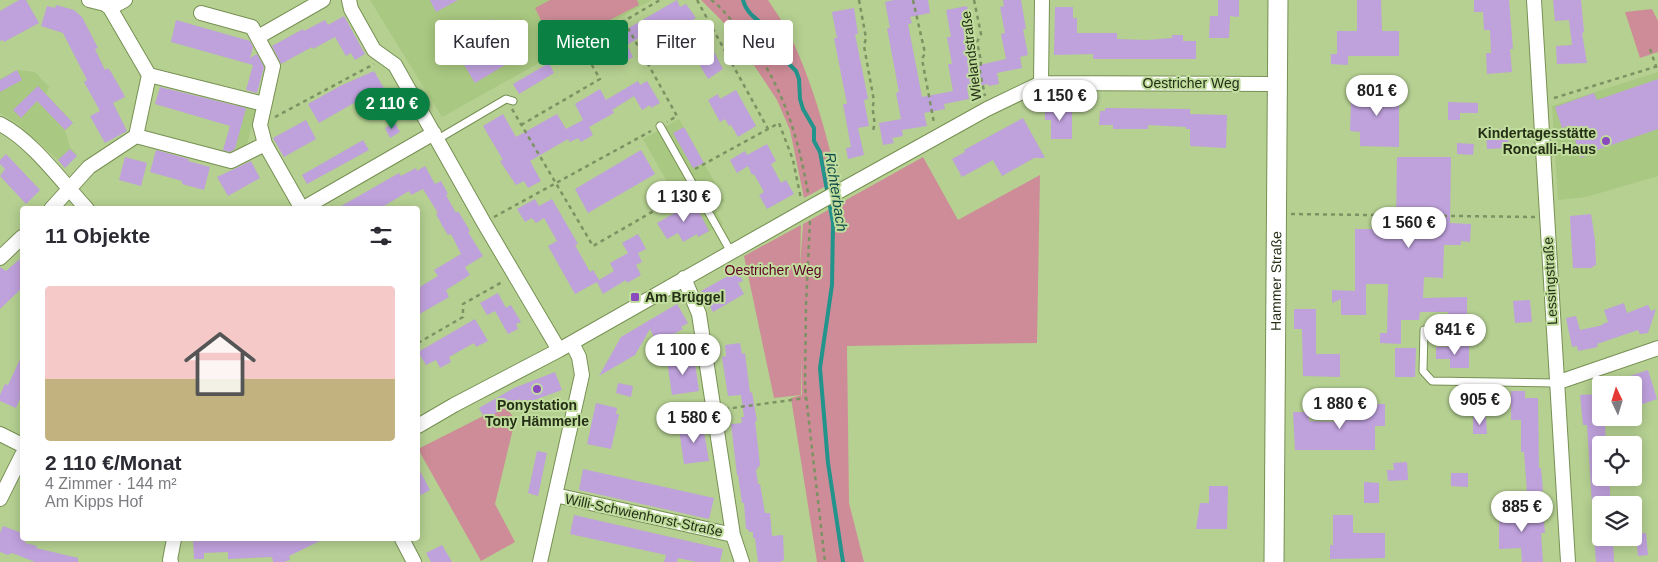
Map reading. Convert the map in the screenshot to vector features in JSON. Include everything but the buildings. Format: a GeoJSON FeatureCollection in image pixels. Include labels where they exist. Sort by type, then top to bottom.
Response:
{"type":"FeatureCollection","features":[{"type":"Feature","properties":{"kind":"main road","name":"Hammer Straße"},"geometry":{"type":"LineString","coordinates":[[1274,562],[1278,0]]}},
{"type":"Feature","properties":{"kind":"street"},"geometry":{"type":"LineString","coordinates":[[54,206],[89,167],[136,136],[150,75],[110,8],[105,4],[89,0]]}},
{"type":"Feature","properties":{"kind":"street"},"geometry":{"type":"LineString","coordinates":[[110,8],[125,0]]}},
{"type":"Feature","properties":{"kind":"street"},"geometry":{"type":"LineString","coordinates":[[258,37],[323,0]]}},
{"type":"Feature","properties":{"kind":"street"},"geometry":{"type":"LineString","coordinates":[[349,0],[351,9],[374,50],[395,66],[559,350]]}},
{"type":"Feature","properties":{"kind":"street"},"geometry":{"type":"LineString","coordinates":[[1041,83],[1042,0]]}},
{"type":"Feature","properties":{"kind":"street","name":"Lessingstraße"},"geometry":{"type":"LineString","coordinates":[[1534,0],[1568,562]]}},
{"type":"Feature","properties":{"kind":"street"},"geometry":{"type":"LineString","coordinates":[[201,12],[252,27],[273,66],[260,125],[264,144],[300,206]]}},
{"type":"Feature","properties":{"kind":"street"},"geometry":{"type":"LineString","coordinates":[[150,75],[264,104]]}},
{"type":"Feature","properties":{"kind":"street","name":"Oestricher Weg"},"geometry":{"type":"LineString","coordinates":[[420,425],[572,343],[684,278],[987,109],[1041,83],[1278,84]]}},
{"type":"Feature","properties":{"kind":"street"},"geometry":{"type":"LineString","coordinates":[[0,124],[12,130],[49,166],[84,206]]}},
{"type":"Feature","properties":{"kind":"street"},"geometry":{"type":"LineString","coordinates":[[136,136],[231,162],[264,144]]}},
{"type":"Feature","properties":{"kind":"street"},"geometry":{"type":"LineString","coordinates":[[308,206],[436,136]]}},
{"type":"Feature","properties":{"kind":"street"},"geometry":{"type":"LineString","coordinates":[[0,258],[20,239]]}},
{"type":"Feature","properties":{"kind":"street","name":"Willi-Schwienhorst-Straße"},"geometry":{"type":"LineString","coordinates":[[684,278],[699,314],[733,535],[742,562]]}},
{"type":"Feature","properties":{"kind":"street"},"geometry":{"type":"LineString","coordinates":[[540,562],[582,375],[580,357],[572,343]]}},
{"type":"Feature","properties":{"kind":"street"},"geometry":{"type":"LineString","coordinates":[[1556,383],[1658,348]]}},
{"type":"Feature","properties":{"kind":"street"},"geometry":{"type":"LineString","coordinates":[[0,434],[20,444]]}},
{"type":"Feature","properties":{"kind":"street"},"geometry":{"type":"LineString","coordinates":[[0,499],[20,459]]}},
{"type":"Feature","properties":{"kind":"street","name":"Willi-Schwienhorst-Straße"},"geometry":{"type":"LineString","coordinates":[[555,496],[733,535]]}},
{"type":"Feature","properties":{"kind":"street"},"geometry":{"type":"LineString","coordinates":[[169,561],[174,541]]}},
{"type":"Feature","properties":{"kind":"street"},"geometry":{"type":"LineString","coordinates":[[403,541],[414,562]]}},
{"type":"Feature","properties":{"kind":"lane"},"geometry":{"type":"LineString","coordinates":[[436,136],[510,100]]}},
{"type":"Feature","properties":{"kind":"lane"},"geometry":{"type":"LineString","coordinates":[[660,126],[731,252]]}},
{"type":"Feature","properties":{"kind":"lane"},"geometry":{"type":"LineString","coordinates":[[1424,330],[1424,371],[1432,380],[1556,383]]}},
{"type":"Feature","properties":{"kind":"path"},"geometry":{"type":"LineString","coordinates":[[627,20],[660,0]]}},
{"type":"Feature","properties":{"kind":"path"},"geometry":{"type":"LineString","coordinates":[[697,0],[768,128]]}},
{"type":"Feature","properties":{"kind":"path"},"geometry":{"type":"LineString","coordinates":[[711,0],[747,37],[786,104],[797,141],[806,183],[810,207],[806,304],[806,398],[825,562]]}},
{"type":"Feature","properties":{"kind":"path"},"geometry":{"type":"LineString","coordinates":[[859,0],[866,38],[864,46],[874,101],[872,108],[876,125],[872,133]]}},
{"type":"Feature","properties":{"kind":"path"},"geometry":{"type":"LineString","coordinates":[[913,0],[925,53],[922,59],[937,138]]}},
{"type":"Feature","properties":{"kind":"path","name":"Wielandstraße"},"geometry":{"type":"LineString","coordinates":[[974,0],[981,34],[977,42],[987,109]]}},
{"type":"Feature","properties":{"kind":"path"},"geometry":{"type":"LineString","coordinates":[[484,223],[677,116],[628,29]]}},
{"type":"Feature","properties":{"kind":"path"},"geometry":{"type":"LineString","coordinates":[[1540,102],[1657,66],[1650,49]]}},
{"type":"Feature","properties":{"kind":"path"},"geometry":{"type":"LineString","coordinates":[[260,125],[385,58]]}},
{"type":"Feature","properties":{"kind":"path"},"geometry":{"type":"LineString","coordinates":[[521,125],[600,79],[592,65]]}},
{"type":"Feature","properties":{"kind":"path"},"geometry":{"type":"LineString","coordinates":[[510,100],[521,125],[594,246],[695,188]]}},
{"type":"Feature","properties":{"kind":"path"},"geometry":{"type":"LineString","coordinates":[[687,174],[779,123],[810,207]]}},
{"type":"Feature","properties":{"kind":"path"},"geometry":{"type":"LineString","coordinates":[[1276,213],[1547,217]]}},
{"type":"Feature","properties":{"kind":"path"},"geometry":{"type":"LineString","coordinates":[[420,342],[463,317],[463,304],[514,275]]}},
{"type":"Feature","properties":{"kind":"path"},"geometry":{"type":"LineString","coordinates":[[714,411],[806,398]]}},
{"type":"Feature","properties":{"kind":"shaded area"},"geometry":{"type":"Polygon","coordinates":[[[370,0],[652,0],[616,20],[538,20],[538,64],[442,117],[370,0]]]}},
{"type":"Feature","properties":{"kind":"shaded area"},"geometry":{"type":"Polygon","coordinates":[[[17,70],[35,72],[49,87],[46,94],[73,123],[65,131],[70,147],[77,155],[64,168],[57,159],[17,123],[0,113],[0,79],[17,70]]]}},
{"type":"Feature","properties":{"kind":"shaded area","name":"Kindertagesstätte Roncalli-Haus"},"geometry":{"type":"Polygon","coordinates":[[[1658,72],[1658,176],[1586,197],[1558,200],[1552,106],[1658,72]]]}},
{"type":"Feature","properties":{"kind":"shaded area"},"geometry":{"type":"Polygon","coordinates":[[[236,104],[256,109],[246,149],[233,155],[223,153],[236,104]]]}},
{"type":"Feature","properties":{"kind":"shaded area"},"geometry":{"type":"Polygon","coordinates":[[[679,119],[725,201],[714,207],[723,224],[698,237],[643,139],[679,119]]]}},
{"type":"Feature","properties":{"kind":"green space"},"geometry":{"type":"Polygon","coordinates":[[[550,0],[637,0],[639,5],[610,20],[541,20],[535,8],[550,0]]]}},
{"type":"Feature","properties":{"kind":"green space"},"geometry":{"type":"Polygon","coordinates":[[[701,0],[768,0],[781,20],[724,20],[724,23],[701,0]]]}},
{"type":"Feature","properties":{"kind":"green space"},"geometry":{"type":"Polygon","coordinates":[[[1652,9],[1658,21],[1658,52],[1640,58],[1625,12],[1652,9]]]}},
{"type":"Feature","properties":{"kind":"green space"},"geometry":{"type":"Polygon","coordinates":[[[793,42],[823,124],[837,180],[804,198],[790,130],[777,100],[754,65],[793,65],[793,42]]]}},
{"type":"Feature","properties":{"kind":"green space"},"geometry":{"type":"Polygon","coordinates":[[[923,157],[958,220],[1040,175],[1037,343],[847,346],[849,503],[864,562],[817,562],[791,398],[802,395],[801,354],[801,395],[774,398],[744,256],[801,225],[800,267],[803,224],[923,157]]]}},
{"type":"Feature","properties":{"kind":"green space"},"geometry":{"type":"Polygon","coordinates":[[[505,405],[515,420],[495,504],[515,542],[481,561],[420,453],[420,448],[505,405]]]}},
{"type":"Feature","properties":{"kind":"waterway","name":"Richterbach"},"geometry":{"type":"LineString","coordinates":[[743,0],[752,16],[765,26],[771,35],[772,51],[796,71],[799,79],[800,99],[803,109],[814,128],[814,141],[820,152],[833,223],[832,285],[820,368],[828,463],[843,562]]}},
{"type":"Feature","properties":{"kind":"place","name":"Kindertagesstätte Roncalli-Haus"},"geometry":{"type":"Point","coordinates":[1606,141]}},
{"type":"Feature","properties":{"kind":"place","name":"Am Brüggel"},"geometry":{"type":"Point","coordinates":[635,297]}},
{"type":"Feature","properties":{"kind":"place","name":"Ponystation Tony Hämmerle"},"geometry":{"type":"Point","coordinates":[537,389]}}]}
